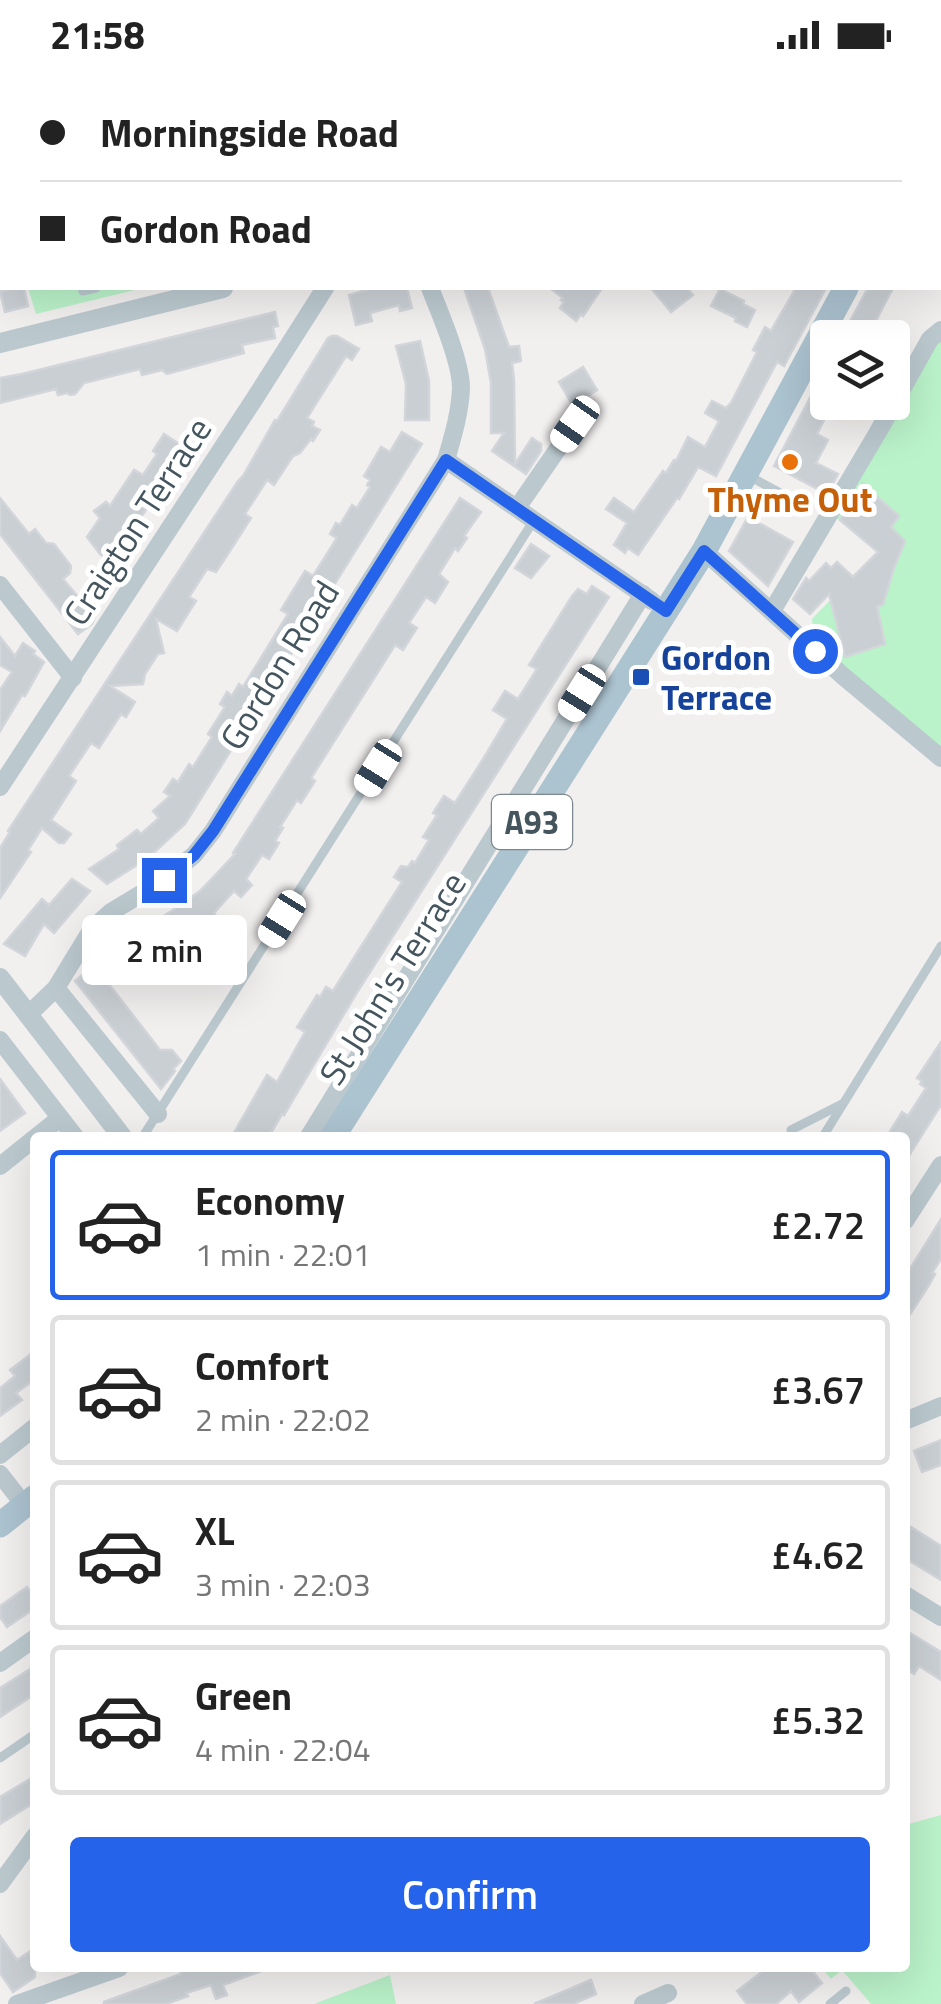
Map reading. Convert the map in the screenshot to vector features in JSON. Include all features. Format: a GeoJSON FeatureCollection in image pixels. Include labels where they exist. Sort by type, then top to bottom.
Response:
{"type":"FeatureCollection","features":[{"type":"Feature","properties":{"kind":"main road","name":"A93"},"geometry":{"type":"LineString","coordinates":[[704,551],[845,290]]}},
{"type":"Feature","properties":{"kind":"main road","name":"St John's Terrace"},"geometry":{"type":"LineString","coordinates":[[336,1132],[704,551]]}},
{"type":"Feature","properties":{"kind":"main road"},"geometry":{"type":"LineString","coordinates":[[0,1526],[30,1502]]}},
{"type":"Feature","properties":{"kind":"street"},"geometry":{"type":"LineString","coordinates":[[0,343],[215,290]]}},
{"type":"Feature","properties":{"kind":"street","name":"Craigton Terrace"},"geometry":{"type":"LineString","coordinates":[[0,787],[324,290]]}},
{"type":"Feature","properties":{"kind":"street","name":"Gordon Road"},"geometry":{"type":"LineString","coordinates":[[28,1014],[56,988],[92,929],[111,912],[164,880],[194,855],[213,831],[446,460],[458,420],[461,384],[431,290]]}},
{"type":"Feature","properties":{"kind":"street"},"geometry":{"type":"LineString","coordinates":[[772,612],[930,339],[941,330]]}},
{"type":"Feature","properties":{"kind":"street"},"geometry":{"type":"LineString","coordinates":[[518,508],[575,424]]}},
{"type":"Feature","properties":{"kind":"street"},"geometry":{"type":"LineString","coordinates":[[446,460],[666,611]]}},
{"type":"Feature","properties":{"kind":"street"},"geometry":{"type":"LineString","coordinates":[[704,551],[941,758]]}},
{"type":"Feature","properties":{"kind":"street"},"geometry":{"type":"LineString","coordinates":[[0,585],[73,678]]}},
{"type":"Feature","properties":{"kind":"street","name":"St John's Terrace"},"geometry":{"type":"LineString","coordinates":[[312,1132],[643,594]]}},
{"type":"Feature","properties":{"kind":"street"},"geometry":{"type":"LineString","coordinates":[[0,978],[119,1132]]}},
{"type":"Feature","properties":{"kind":"street"},"geometry":{"type":"LineString","coordinates":[[56,988],[158,1114]]}},
{"type":"Feature","properties":{"kind":"street"},"geometry":{"type":"LineString","coordinates":[[0,1040],[71,1132]]}},
{"type":"Feature","properties":{"kind":"street"},"geometry":{"type":"LineString","coordinates":[[42,1132],[60,1118]]}},
{"type":"Feature","properties":{"kind":"street"},"geometry":{"type":"LineString","coordinates":[[0,1166],[30,1142]]}},
{"type":"Feature","properties":{"kind":"street"},"geometry":{"type":"LineString","coordinates":[[910,1213],[941,1165]]}},
{"type":"Feature","properties":{"kind":"street"},"geometry":{"type":"LineString","coordinates":[[910,1419],[941,1406]]}},
{"type":"Feature","properties":{"kind":"street"},"geometry":{"type":"LineString","coordinates":[[0,1455],[30,1431]]}},
{"type":"Feature","properties":{"kind":"street"},"geometry":{"type":"LineString","coordinates":[[0,1474],[30,1502]]}},
{"type":"Feature","properties":{"kind":"street"},"geometry":{"type":"LineString","coordinates":[[910,1598],[941,1617]]}},
{"type":"Feature","properties":{"kind":"street"},"geometry":{"type":"LineString","coordinates":[[0,1663],[30,1642]]}},
{"type":"Feature","properties":{"kind":"street"},"geometry":{"type":"LineString","coordinates":[[0,1884],[30,1843]]}},
{"type":"Feature","properties":{"kind":"street"},"geometry":{"type":"LineString","coordinates":[[18,2004],[108,1972]]}},
{"type":"Feature","properties":{"kind":"street"},"geometry":{"type":"LineString","coordinates":[[643,2004],[668,1993]]}},
{"type":"Feature","properties":{"kind":"lane"},"geometry":{"type":"LineString","coordinates":[[745,474],[808,508]]}},
{"type":"Feature","properties":{"kind":"lane"},"geometry":{"type":"LineString","coordinates":[[146,1132],[534,520]]}},
{"type":"Feature","properties":{"kind":"lane"},"geometry":{"type":"LineString","coordinates":[[826,1132],[941,946]]}},
{"type":"Feature","properties":{"kind":"lane"},"geometry":{"type":"LineString","coordinates":[[792,1130],[842,1104]]}},
{"type":"Feature","properties":{"kind":"lane"},"geometry":{"type":"LineString","coordinates":[[0,1758],[30,1737]]}},
{"type":"Feature","properties":{"kind":"lane"},"geometry":{"type":"LineString","coordinates":[[830,2004],[846,1991]]}},
{"type":"Feature","properties":{"kind":"green space"},"geometry":{"type":"Polygon","coordinates":[[[29,290],[135,290],[36,314],[29,290]]]}},
{"type":"Feature","properties":{"kind":"green space"},"geometry":{"type":"Polygon","coordinates":[[[941,330],[941,758],[815,651],[812,619],[877,552],[834,516],[889,420],[910,420],[910,384],[941,330]]]}},
{"type":"Feature","properties":{"kind":"green space"},"geometry":{"type":"Polygon","coordinates":[[[941,1815],[941,2004],[871,2004],[844,1972],[910,1972],[910,1824],[941,1815]]]}},
{"type":"Feature","properties":{"kind":"green space"},"geometry":{"type":"Polygon","coordinates":[[[390,1975],[396,2004],[314,2004],[390,1975]]]}},
{"type":"Feature","properties":{"kind":"building"},"geometry":{"type":"Polygon","coordinates":[[[24,290],[28,306],[5,312],[0,291],[24,290]]]}},
{"type":"Feature","properties":{"kind":"building"},"geometry":{"type":"Polygon","coordinates":[[[366,290],[408,290],[412,308],[400,311],[399,305],[370,313],[372,321],[356,325],[349,295],[366,290]]]}},
{"type":"Feature","properties":{"kind":"building"},"geometry":{"type":"Polygon","coordinates":[[[465,290],[489,290],[509,347],[519,346],[521,361],[512,363],[515,464],[532,438],[541,444],[541,451],[526,474],[492,451],[504,433],[491,433],[491,383],[485,349],[465,290]]]}},
{"type":"Feature","properties":{"kind":"building"},"geometry":{"type":"Polygon","coordinates":[[[553,290],[601,290],[576,321],[560,308],[563,298],[553,290]]]}},
{"type":"Feature","properties":{"kind":"building"},"geometry":{"type":"Polygon","coordinates":[[[653,290],[689,290],[693,295],[671,312],[653,290]]]}},
{"type":"Feature","properties":{"kind":"building"},"geometry":{"type":"Polygon","coordinates":[[[722,290],[755,310],[747,327],[711,306],[722,290]]]}},
{"type":"Feature","properties":{"kind":"building"},"geometry":{"type":"Polygon","coordinates":[[[795,290],[825,290],[784,366],[777,362],[716,476],[698,467],[638,555],[628,548],[625,553],[614,545],[627,523],[606,509],[614,498],[634,512],[663,471],[666,473],[676,461],[688,437],[705,447],[719,421],[705,413],[712,401],[726,408],[731,403],[765,327],[771,331],[795,290]]]}},
{"type":"Feature","properties":{"kind":"building"},"geometry":{"type":"Polygon","coordinates":[[[867,290],[892,290],[876,320],[851,320],[867,290]]]}},
{"type":"Feature","properties":{"kind":"building"},"geometry":{"type":"Polygon","coordinates":[[[275,312],[275,338],[242,345],[244,353],[167,374],[162,370],[142,375],[140,369],[84,383],[75,394],[58,395],[56,389],[0,403],[0,378],[275,312]]]}},
{"type":"Feature","properties":{"kind":"building"},"geometry":{"type":"Polygon","coordinates":[[[332,336],[359,349],[352,360],[346,356],[307,418],[320,430],[313,441],[293,456],[274,485],[267,480],[245,514],[251,518],[216,572],[207,569],[189,597],[196,601],[177,631],[156,619],[164,653],[158,654],[143,684],[110,686],[135,702],[126,717],[121,714],[99,748],[91,743],[69,776],[76,781],[51,820],[71,834],[59,843],[42,828],[0,898],[0,848],[8,831],[332,336]]]}},
{"type":"Feature","properties":{"kind":"building"},"geometry":{"type":"Polygon","coordinates":[[[420,341],[429,381],[429,420],[405,420],[406,384],[396,346],[420,341]]]}},
{"type":"Feature","properties":{"kind":"building"},"geometry":{"type":"Polygon","coordinates":[[[583,367],[597,390],[586,397],[590,402],[576,411],[559,382],[583,367]]]}},
{"type":"Feature","properties":{"kind":"building"},"geometry":{"type":"Polygon","coordinates":[[[810,398],[810,420],[824,420],[817,434],[828,440],[816,463],[838,474],[827,494],[774,466],[810,398]]]}},
{"type":"Feature","properties":{"kind":"building"},"geometry":{"type":"Polygon","coordinates":[[[402,432],[422,444],[185,824],[148,858],[107,884],[89,869],[119,849],[117,845],[137,830],[141,834],[159,818],[153,811],[170,796],[164,792],[173,779],[178,782],[189,764],[193,767],[212,737],[208,734],[225,707],[220,704],[227,692],[232,696],[239,684],[243,687],[288,614],[281,610],[305,571],[313,576],[337,538],[330,534],[336,523],[340,525],[352,505],[357,508],[370,487],[370,480],[364,476],[381,447],[390,452],[402,432]]]}},
{"type":"Feature","properties":{"kind":"building"},"geometry":{"type":"Polygon","coordinates":[[[164,434],[187,449],[186,453],[110,561],[87,537],[100,518],[94,511],[106,502],[110,506],[134,470],[143,475],[164,434]]]}},
{"type":"Feature","properties":{"kind":"building"},"geometry":{"type":"Polygon","coordinates":[[[862,484],[899,516],[891,527],[905,541],[883,605],[877,606],[885,644],[845,657],[829,594],[810,614],[793,599],[806,578],[809,581],[826,563],[831,568],[837,562],[853,577],[878,552],[840,520],[862,484]]]}},
{"type":"Feature","properties":{"kind":"building"},"geometry":{"type":"Polygon","coordinates":[[[0,498],[29,534],[35,529],[46,543],[54,544],[71,566],[63,579],[95,617],[78,634],[0,534],[0,498]]]}},
{"type":"Feature","properties":{"kind":"building"},"geometry":{"type":"Polygon","coordinates":[[[460,498],[481,512],[439,574],[448,582],[435,603],[426,597],[409,623],[417,628],[403,650],[395,645],[311,778],[315,781],[280,827],[283,828],[275,841],[279,843],[269,859],[262,855],[246,879],[252,885],[241,897],[234,891],[214,913],[219,921],[174,953],[172,950],[153,961],[136,932],[200,891],[235,854],[460,498]]]}},
{"type":"Feature","properties":{"kind":"building"},"geometry":{"type":"Polygon","coordinates":[[[748,517],[793,542],[768,586],[729,551],[748,517]]]}},
{"type":"Feature","properties":{"kind":"building"},"geometry":{"type":"Polygon","coordinates":[[[531,544],[549,556],[531,578],[515,568],[531,544]]]}},
{"type":"Feature","properties":{"kind":"building"},"geometry":{"type":"Polygon","coordinates":[[[592,586],[609,597],[356,994],[284,1115],[272,1132],[234,1132],[267,1075],[277,1082],[305,1032],[297,1027],[317,995],[320,997],[326,987],[333,991],[402,882],[394,877],[401,866],[415,863],[429,840],[423,837],[444,796],[455,803],[485,756],[507,719],[493,710],[505,691],[518,699],[537,669],[529,665],[572,596],[578,589],[587,594],[592,586]]]}},
{"type":"Feature","properties":{"kind":"building"},"geometry":{"type":"Polygon","coordinates":[[[0,637],[15,656],[23,643],[44,662],[0,731],[0,690],[12,672],[0,665],[0,637]]]}},
{"type":"Feature","properties":{"kind":"building"},"geometry":{"type":"Polygon","coordinates":[[[72,879],[90,891],[54,933],[44,924],[25,956],[4,944],[42,899],[49,905],[72,879]]]}},
{"type":"Feature","properties":{"kind":"building"},"geometry":{"type":"Polygon","coordinates":[[[94,965],[160,1050],[172,1050],[181,1061],[161,1089],[75,981],[94,965]]]}},
{"type":"Feature","properties":{"kind":"building"},"geometry":{"type":"Polygon","coordinates":[[[941,1042],[941,1105],[910,1154],[910,1132],[890,1132],[902,1112],[908,1116],[926,1088],[917,1078],[941,1042]]]}},
{"type":"Feature","properties":{"kind":"building"},"geometry":{"type":"Polygon","coordinates":[[[0,1079],[25,1113],[0,1131],[0,1079]]]}},
{"type":"Feature","properties":{"kind":"building"},"geometry":{"type":"Polygon","coordinates":[[[941,1219],[941,1259],[910,1314],[910,1269],[941,1219]]]}},
{"type":"Feature","properties":{"kind":"building"},"geometry":{"type":"Polygon","coordinates":[[[30,1355],[30,1383],[16,1393],[22,1400],[0,1416],[0,1388],[15,1376],[10,1370],[30,1355]]]}},
{"type":"Feature","properties":{"kind":"building"},"geometry":{"type":"Polygon","coordinates":[[[941,1440],[941,1465],[922,1472],[914,1451],[941,1440]]]}},
{"type":"Feature","properties":{"kind":"building"},"geometry":{"type":"Polygon","coordinates":[[[910,1529],[941,1546],[941,1580],[910,1561],[910,1529]]]}},
{"type":"Feature","properties":{"kind":"building"},"geometry":{"type":"Polygon","coordinates":[[[27,1587],[30,1591],[30,1611],[7,1627],[0,1617],[0,1606],[27,1587]]]}},
{"type":"Feature","properties":{"kind":"building"},"geometry":{"type":"Polygon","coordinates":[[[910,1633],[941,1652],[941,1680],[919,1666],[914,1674],[910,1671],[910,1633]]]}},
{"type":"Feature","properties":{"kind":"building"},"geometry":{"type":"Polygon","coordinates":[[[30,1669],[30,1697],[0,1717],[0,1688],[30,1669]]]}},
{"type":"Feature","properties":{"kind":"building"},"geometry":{"type":"Polygon","coordinates":[[[30,1779],[30,1805],[0,1824],[0,1797],[30,1779]]]}},
{"type":"Feature","properties":{"kind":"building"},"geometry":{"type":"Polygon","coordinates":[[[0,1936],[17,1960],[30,1951],[30,1972],[35,1972],[35,1977],[13,1992],[0,1973],[0,1936]]]}},
{"type":"Feature","properties":{"kind":"building"},"geometry":{"type":"Polygon","coordinates":[[[259,1972],[223,1985],[227,1995],[216,1999],[211,1985],[166,2004],[104,2004],[104,2002],[181,1974],[259,1972]]]}},
{"type":"Feature","properties":{"kind":"building"},"geometry":{"type":"Polygon","coordinates":[[[762,1972],[813,1972],[822,1983],[799,2002],[791,1991],[776,2004],[747,2004],[737,1991],[762,1972]]]}},
{"type":"Feature","properties":{"kind":"building"},"geometry":{"type":"Polygon","coordinates":[[[591,1980],[596,1994],[573,2004],[534,2004],[591,1980]]]}},
{"type":"Feature","properties":{"kind":"place","name":"Thyme Out"},"geometry":{"type":"Point","coordinates":[790,462]}},
{"type":"Feature","properties":{"kind":"place","name":"Gordon Terrace"},"geometry":{"type":"Point","coordinates":[641,677]}},
{"type":"Feature","properties":{"kind":"route"},"geometry":{"type":"LineString","coordinates":[[164,880],[194,855],[213,831],[446,460],[666,611],[704,551],[815,651]]}}]}
